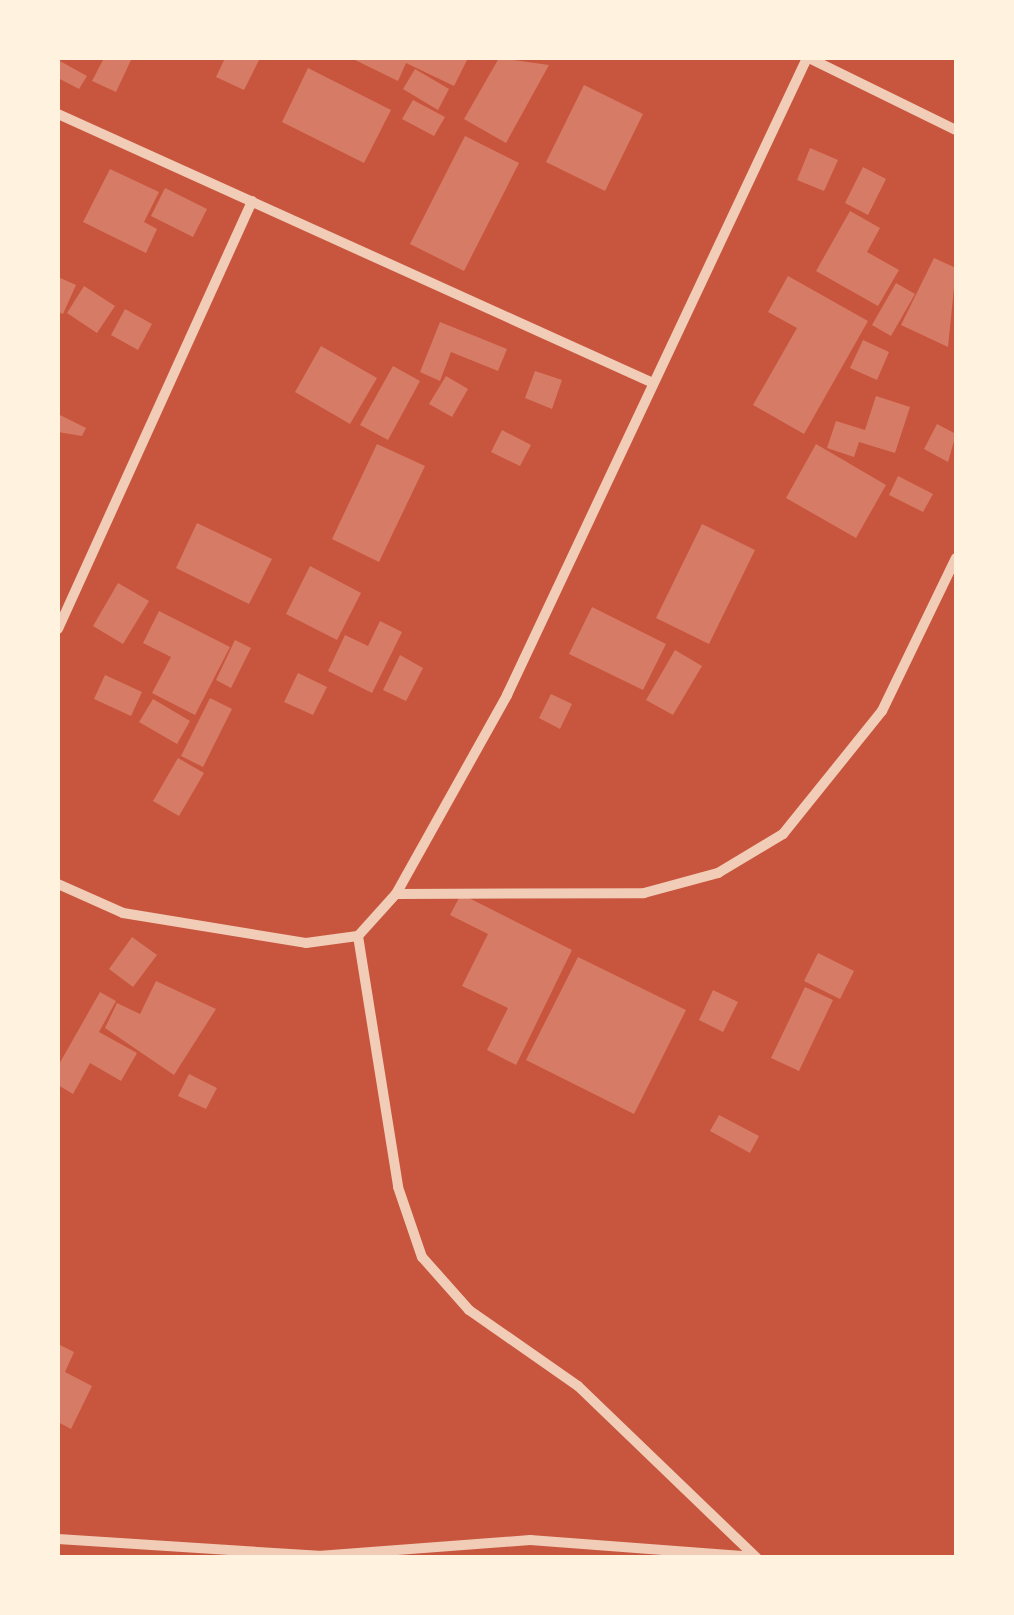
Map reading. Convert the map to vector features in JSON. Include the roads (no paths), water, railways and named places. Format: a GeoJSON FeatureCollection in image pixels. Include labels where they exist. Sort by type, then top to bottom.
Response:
{"type":"FeatureCollection","features":[{"type":"Feature","properties":{"kind":"street"},"geometry":{"type":"LineString","coordinates":[[58,884],[124,913],[256,940],[358,936],[396,894],[507,695],[808,58],[956,130]]}},
{"type":"Feature","properties":{"kind":"street"},"geometry":{"type":"LineString","coordinates":[[58,114],[653,383]]}},
{"type":"Feature","properties":{"kind":"street"},"geometry":{"type":"LineString","coordinates":[[58,629],[252,201]]}},
{"type":"Feature","properties":{"kind":"street"},"geometry":{"type":"LineString","coordinates":[[396,894],[644,893],[718,872],[783,834],[882,711],[956,558]]}},
{"type":"Feature","properties":{"kind":"street"},"geometry":{"type":"LineString","coordinates":[[358,936],[398,1187],[422,1257],[468,1310],[578,1386],[756,1557]]}},
{"type":"Feature","properties":{"kind":"street"},"geometry":{"type":"LineString","coordinates":[[58,1539],[318,1556],[530,1540],[756,1557]]}}]}
